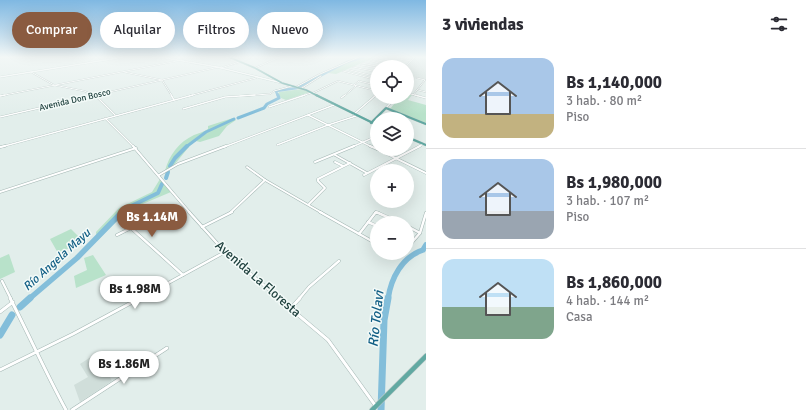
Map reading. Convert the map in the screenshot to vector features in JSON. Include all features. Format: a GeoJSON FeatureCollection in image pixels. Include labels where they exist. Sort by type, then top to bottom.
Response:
{"type":"FeatureCollection","features":[{"type":"Feature","properties":{"kind":"main road"},"geometry":{"type":"LineString","coordinates":[[268,76],[275,81]]}},
{"type":"Feature","properties":{"kind":"main road"},"geometry":{"type":"LineString","coordinates":[[282,83],[299,87],[313,93],[370,123]]}},
{"type":"Feature","properties":{"kind":"main road"},"geometry":{"type":"LineString","coordinates":[[382,112],[386,108],[426,124]]}},
{"type":"Feature","properties":{"kind":"main road"},"geometry":{"type":"LineString","coordinates":[[414,140],[425,145]]}},
{"type":"Feature","properties":{"kind":"main road"},"geometry":{"type":"LineString","coordinates":[[375,407],[426,356]]}},
{"type":"Feature","properties":{"kind":"street"},"geometry":{"type":"LineString","coordinates":[[38,76],[54,85],[96,95],[115,115]]}},
{"type":"Feature","properties":{"kind":"street"},"geometry":{"type":"LineString","coordinates":[[0,96],[101,76]]}},
{"type":"Feature","properties":{"kind":"street"},"geometry":{"type":"LineString","coordinates":[[143,76],[162,80],[174,100]]}},
{"type":"Feature","properties":{"kind":"street","name":"Avenida Don Bosco"},"geometry":{"type":"LineString","coordinates":[[0,117],[181,76]]}},
{"type":"Feature","properties":{"kind":"street"},"geometry":{"type":"LineString","coordinates":[[249,76],[282,83]]}},
{"type":"Feature","properties":{"kind":"street"},"geometry":{"type":"LineString","coordinates":[[299,87],[317,76]]}},
{"type":"Feature","properties":{"kind":"street"},"geometry":{"type":"LineString","coordinates":[[299,87],[321,76]]}},
{"type":"Feature","properties":{"kind":"street"},"geometry":{"type":"LineString","coordinates":[[0,147],[256,78]]}},
{"type":"Feature","properties":{"kind":"street"},"geometry":{"type":"LineString","coordinates":[[414,94],[425,80],[417,78]]}},
{"type":"Feature","properties":{"kind":"street"},"geometry":{"type":"LineString","coordinates":[[269,107],[313,93],[338,81],[370,91]]}},
{"type":"Feature","properties":{"kind":"street"},"geometry":{"type":"LineString","coordinates":[[353,85],[359,81],[370,84]]}},
{"type":"Feature","properties":{"kind":"street"},"geometry":{"type":"LineString","coordinates":[[183,109],[225,97],[270,94],[274,90],[292,86]]}},
{"type":"Feature","properties":{"kind":"street"},"geometry":{"type":"LineString","coordinates":[[341,98],[356,86]]}},
{"type":"Feature","properties":{"kind":"street"},"geometry":{"type":"LineString","coordinates":[[418,90],[426,92]]}},
{"type":"Feature","properties":{"kind":"street"},"geometry":{"type":"LineString","coordinates":[[414,95],[426,98]]}},
{"type":"Feature","properties":{"kind":"street"},"geometry":{"type":"LineString","coordinates":[[353,115],[370,100]]}},
{"type":"Feature","properties":{"kind":"street"},"geometry":{"type":"LineString","coordinates":[[386,108],[390,104]]}},
{"type":"Feature","properties":{"kind":"street"},"geometry":{"type":"LineString","coordinates":[[158,175],[178,164],[334,105]]}},
{"type":"Feature","properties":{"kind":"street"},"geometry":{"type":"LineString","coordinates":[[308,114],[370,146]]}},
{"type":"Feature","properties":{"kind":"street"},"geometry":{"type":"LineString","coordinates":[[278,145],[328,125],[356,116]]}},
{"type":"Feature","properties":{"kind":"street","name":"Avenida La Floresta"},"geometry":{"type":"LineString","coordinates":[[105,118],[136,148],[202,227],[225,252],[328,340],[375,407]]}},
{"type":"Feature","properties":{"kind":"street"},"geometry":{"type":"LineString","coordinates":[[315,162],[335,155],[370,139]]}},
{"type":"Feature","properties":{"kind":"street"},"geometry":{"type":"LineString","coordinates":[[364,175],[425,145]]}},
{"type":"Feature","properties":{"kind":"street"},"geometry":{"type":"LineString","coordinates":[[0,192],[136,148]]}},
{"type":"Feature","properties":{"kind":"street"},"geometry":{"type":"LineString","coordinates":[[335,155],[367,173]]}},
{"type":"Feature","properties":{"kind":"street"},"geometry":{"type":"LineString","coordinates":[[390,156],[426,173]]}},
{"type":"Feature","properties":{"kind":"street"},"geometry":{"type":"LineString","coordinates":[[336,162],[343,166]]}},
{"type":"Feature","properties":{"kind":"street"},"geometry":{"type":"LineString","coordinates":[[309,204],[325,188],[318,181],[318,179],[350,163]]}},
{"type":"Feature","properties":{"kind":"street"},"geometry":{"type":"LineString","coordinates":[[247,167],[265,180],[370,240]]}},
{"type":"Feature","properties":{"kind":"street"},"geometry":{"type":"LineString","coordinates":[[202,227],[233,212],[265,180]]}},
{"type":"Feature","properties":{"kind":"street"},"geometry":{"type":"LineString","coordinates":[[374,216],[378,212],[386,216]]}},
{"type":"Feature","properties":{"kind":"street"},"geometry":{"type":"LineString","coordinates":[[414,240],[420,233],[426,213]]}},
{"type":"Feature","properties":{"kind":"street"},"geometry":{"type":"LineString","coordinates":[[359,234],[368,222]]}},
{"type":"Feature","properties":{"kind":"street"},"geometry":{"type":"LineString","coordinates":[[117,235],[130,228],[182,275]]}},
{"type":"Feature","properties":{"kind":"street"},"geometry":{"type":"LineString","coordinates":[[414,230],[420,233]]}},
{"type":"Feature","properties":{"kind":"street"},"geometry":{"type":"LineString","coordinates":[[0,370],[126,306],[225,252]]}},
{"type":"Feature","properties":{"kind":"street"},"geometry":{"type":"LineString","coordinates":[[291,308],[309,287],[339,261]]}},
{"type":"Feature","properties":{"kind":"street"},"geometry":{"type":"LineString","coordinates":[[2,281],[66,410]]}},
{"type":"Feature","properties":{"kind":"street"},"geometry":{"type":"LineString","coordinates":[[0,312],[13,302]]}},
{"type":"Feature","properties":{"kind":"street"},"geometry":{"type":"LineString","coordinates":[[72,410],[167,348]]}},
{"type":"Feature","properties":{"kind":"shaded area"},"geometry":{"type":"Polygon","coordinates":[[[414,76],[426,76],[426,80],[416,78],[414,80],[414,76]]]}},
{"type":"Feature","properties":{"kind":"shaded area"},"geometry":{"type":"Polygon","coordinates":[[[97,353],[112,381],[80,402],[74,385],[88,377],[80,364],[97,353]]]}},
{"type":"Feature","properties":{"kind":"green space"},"geometry":{"type":"Polygon","coordinates":[[[302,89],[310,92],[286,100],[281,98],[278,94],[279,92],[302,89]]]}},
{"type":"Feature","properties":{"kind":"green space"},"geometry":{"type":"Polygon","coordinates":[[[414,102],[426,105],[426,123],[414,118],[414,112],[398,112],[390,109],[394,104],[414,104],[414,102]]]}},
{"type":"Feature","properties":{"kind":"green space"},"geometry":{"type":"Polygon","coordinates":[[[233,118],[236,120],[227,126],[219,136],[192,143],[175,164],[165,171],[172,154],[184,141],[208,129],[208,126],[233,118]]]}},
{"type":"Feature","properties":{"kind":"green space"},"geometry":{"type":"Polygon","coordinates":[[[160,179],[171,192],[126,211],[97,241],[96,232],[119,208],[152,192],[160,179]]]}},
{"type":"Feature","properties":{"kind":"green space"},"geometry":{"type":"Polygon","coordinates":[[[71,229],[84,242],[58,253],[50,239],[71,229]]]}},
{"type":"Feature","properties":{"kind":"green space"},"geometry":{"type":"Polygon","coordinates":[[[9,254],[15,272],[0,279],[0,258],[9,254]]]}},
{"type":"Feature","properties":{"kind":"green space"},"geometry":{"type":"Polygon","coordinates":[[[93,255],[106,275],[76,288],[74,276],[87,270],[84,258],[93,255]]]}},
{"type":"Feature","properties":{"kind":"waterway","name":"Río Angela Mayu"},"geometry":{"type":"LineString","coordinates":[[278,96],[276,91],[297,88],[320,76]]}},
{"type":"Feature","properties":{"kind":"waterway","name":"Río Angela Mayu"},"geometry":{"type":"LineString","coordinates":[[238,118],[264,108],[267,104],[279,98],[278,95]]}},
{"type":"Feature","properties":{"kind":"waterway","name":"Río Angela Mayu"},"geometry":{"type":"LineString","coordinates":[[186,147],[206,132],[234,119]]}},
{"type":"Feature","properties":{"kind":"waterway","name":"Río Angela Mayu"},"geometry":{"type":"LineString","coordinates":[[170,166],[175,158],[186,147]]}},
{"type":"Feature","properties":{"kind":"waterway","name":"Río Angela Mayu"},"geometry":{"type":"LineString","coordinates":[[166,178],[168,172]]}},
{"type":"Feature","properties":{"kind":"waterway","name":"Río Angela Mayu"},"geometry":{"type":"LineString","coordinates":[[122,212],[125,209],[158,193],[162,184]]}},
{"type":"Feature","properties":{"kind":"waterway","name":"Río Angela Mayu"},"geometry":{"type":"LineString","coordinates":[[29,299],[77,258],[122,212]]}},
{"type":"Feature","properties":{"kind":"waterway","name":"Río Tolavi"},"geometry":{"type":"LineString","coordinates":[[388,299],[392,283],[403,263],[416,253],[423,250],[426,245]]}},
{"type":"Feature","properties":{"kind":"waterway","name":"Río Angela Mayu"},"geometry":{"type":"LineString","coordinates":[[20,307],[30,298]]}},
{"type":"Feature","properties":{"kind":"waterway","name":"Río Tolavi"},"geometry":{"type":"LineString","coordinates":[[381,410],[384,320],[388,298]]}},
{"type":"Feature","properties":{"kind":"waterway","name":"Río Angela Mayu"},"geometry":{"type":"LineString","coordinates":[[0,335],[12,315]]}}]}
